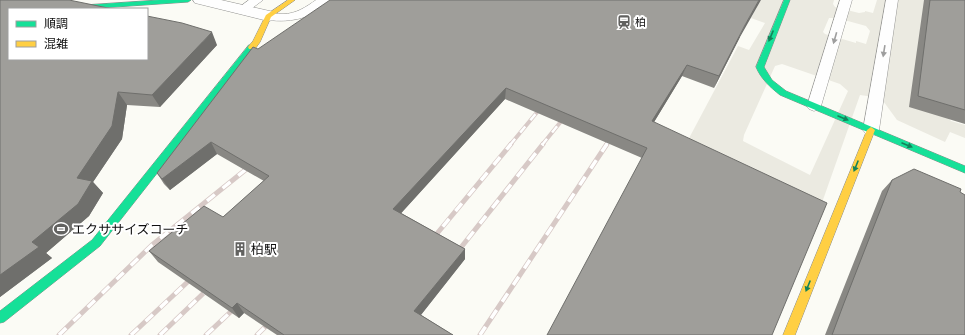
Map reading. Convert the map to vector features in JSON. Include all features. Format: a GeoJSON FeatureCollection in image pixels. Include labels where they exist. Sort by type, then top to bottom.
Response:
{"type":"FeatureCollection","features":[{"type":"Feature","properties":{"kind":"street"},"geometry":{"type":"LineString","coordinates":[[72,8],[188,0]]}},
{"type":"Feature","properties":{"kind":"street"},"geometry":{"type":"LineString","coordinates":[[200,0],[268,16]]}},
{"type":"Feature","properties":{"kind":"street"},"geometry":{"type":"LineString","coordinates":[[0,318],[96,243],[256,42],[268,16],[292,0]]}},
{"type":"Feature","properties":{"kind":"street"},"geometry":{"type":"LineString","coordinates":[[786,0],[760,67],[763,76],[771,85],[783,93],[965,170]]}},
{"type":"Feature","properties":{"kind":"street"},"geometry":{"type":"LineString","coordinates":[[789,335],[871,130]]}},
{"type":"Feature","properties":{"kind":"lane"},"geometry":{"type":"LineString","coordinates":[[243,9],[256,0]]}},
{"type":"Feature","properties":{"kind":"lane"},"geometry":{"type":"LineString","coordinates":[[268,16],[283,19],[294,18],[302,15],[324,0]]}},
{"type":"Feature","properties":{"kind":"lane"},"geometry":{"type":"LineString","coordinates":[[814,106],[846,0]]}},
{"type":"Feature","properties":{"kind":"lane"},"geometry":{"type":"LineString","coordinates":[[871,130],[892,0]]}},
{"type":"Feature","properties":{"kind":"shaded area"},"geometry":{"type":"Polygon","coordinates":[[[761,0],[834,0],[833,4],[835,7],[859,13],[865,11],[873,13],[877,0],[931,0],[934,102],[951,121],[965,125],[965,138],[950,132],[945,142],[897,120],[881,98],[860,95],[818,214],[687,142],[738,46],[749,50],[765,23],[751,18],[761,0]],[[829,18],[823,32],[825,34],[856,43],[856,41],[866,44],[870,31],[866,26],[837,18],[829,18]],[[782,64],[775,66],[744,135],[743,141],[810,175],[848,91],[840,84],[782,64]]]}},
{"type":"Feature","properties":{"kind":"building"},"geometry":{"type":"Polygon","coordinates":[[[0,0],[69,0],[108,8],[8,8],[8,60],[148,60],[148,16],[182,23],[212,32],[152,95],[118,92],[112,126],[77,178],[92,181],[78,204],[32,242],[39,247],[0,275],[0,0]]]}},
{"type":"Feature","properties":{"kind":"building"},"geometry":{"type":"Polygon","coordinates":[[[330,0],[759,0],[719,76],[687,65],[652,121],[827,203],[772,335],[547,335],[647,148],[506,88],[393,209],[465,249],[414,311],[453,335],[284,335],[237,303],[232,308],[149,251],[204,206],[223,217],[269,176],[211,142],[162,179],[157,173],[253,47],[258,49],[330,0]]]}},
{"type":"Feature","properties":{"kind":"building"},"geometry":{"type":"Polygon","coordinates":[[[930,0],[965,0],[965,110],[918,96],[930,0]]]}},
{"type":"Feature","properties":{"kind":"building"},"geometry":{"type":"Polygon","coordinates":[[[914,169],[961,189],[960,192],[965,195],[965,335],[832,335],[892,180],[914,169]]]}},
{"type":"Feature","properties":{"kind":"railway"},"geometry":{"type":"LineString","coordinates":[[510,145],[543,105]]}},
{"type":"Feature","properties":{"kind":"railway"},"geometry":{"type":"LineString","coordinates":[[542,145],[567,114]]}},
{"type":"Feature","properties":{"kind":"railway"},"geometry":{"type":"LineString","coordinates":[[606,145],[613,135]]}},
{"type":"Feature","properties":{"kind":"railway"},"geometry":{"type":"LineString","coordinates":[[430,242],[511,144]]}},
{"type":"Feature","properties":{"kind":"railway"},"geometry":{"type":"LineString","coordinates":[[455,255],[543,144]]}},
{"type":"Feature","properties":{"kind":"railway"},"geometry":{"type":"LineString","coordinates":[[480,335],[607,144]]}},
{"type":"Feature","properties":{"kind":"railway"},"geometry":{"type":"LineString","coordinates":[[59,335],[152,245],[254,163]]}},
{"type":"Feature","properties":{"kind":"railway"},"geometry":{"type":"LineString","coordinates":[[131,335],[195,275]]}},
{"type":"Feature","properties":{"kind":"railway"},"geometry":{"type":"LineString","coordinates":[[160,335],[212,285]]}},
{"type":"Feature","properties":{"kind":"railway"},"geometry":{"type":"LineString","coordinates":[[206,335],[239,304]]}},
{"type":"Feature","properties":{"kind":"railway"},"geometry":{"type":"LineString","coordinates":[[257,335],[273,319]]}},
{"type":"Feature","properties":{"kind":"traffic: fast"},"geometry":{"type":"LineString","coordinates":[[72,8],[188,0]]}},
{"type":"Feature","properties":{"kind":"traffic: fast"},"geometry":{"type":"LineString","coordinates":[[787,0],[760,67],[769,82],[783,93],[965,170]]}},
{"type":"Feature","properties":{"kind":"traffic: fast"},"geometry":{"type":"LineString","coordinates":[[0,318],[96,243],[252,47]]}},
{"type":"Feature","properties":{"kind":"traffic: slow"},"geometry":{"type":"LineString","coordinates":[[252,47],[256,42],[268,16],[292,0]]}},
{"type":"Feature","properties":{"kind":"traffic: slow"},"geometry":{"type":"LineString","coordinates":[[789,335],[871,130]]}},
{"type":"Feature","properties":{"kind":"place","name":"柏"},"geometry":{"type":"Point","coordinates":[624,22]}},
{"type":"Feature","properties":{"kind":"place","name":"エクササイズコーチ"},"geometry":{"type":"Point","coordinates":[61,229]}},
{"type":"Feature","properties":{"kind":"place","name":"柏駅"},"geometry":{"type":"Point","coordinates":[240,249]}}]}
